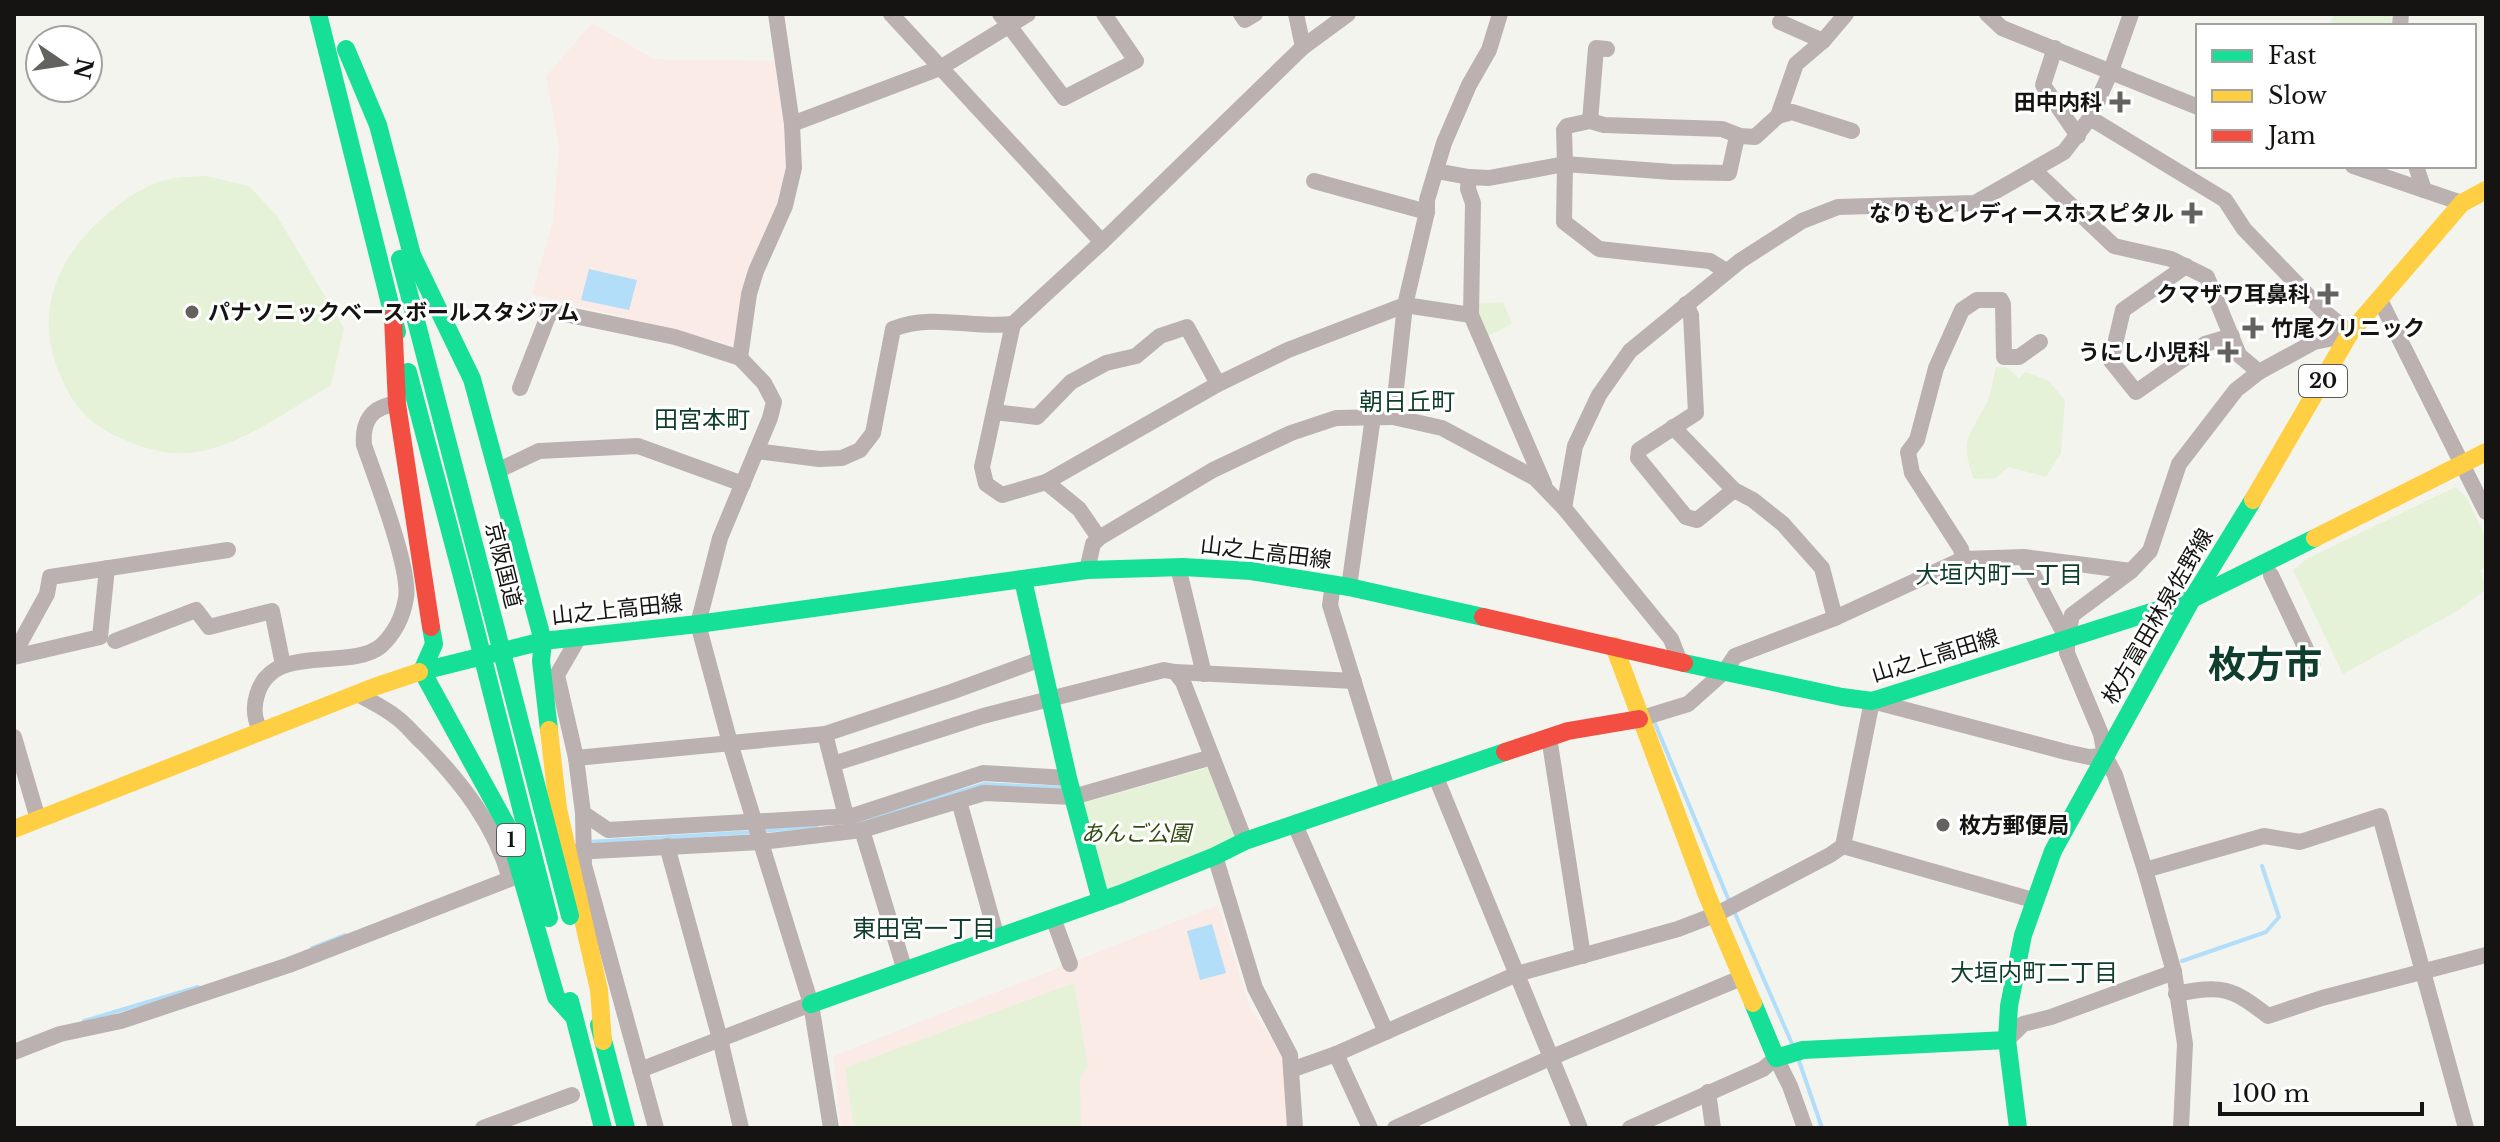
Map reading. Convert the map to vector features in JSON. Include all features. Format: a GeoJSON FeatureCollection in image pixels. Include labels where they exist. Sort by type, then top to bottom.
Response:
{"type":"FeatureCollection","features":[{"type":"Feature","properties":{"kind":"main road","name":"京阪国道"},"geometry":{"type":"LineString","coordinates":[[318,14],[393,317],[603,1128]]}},
{"type":"Feature","properties":{"kind":"main road","name":"京阪国道"},"geometry":{"type":"LineString","coordinates":[[340,26],[626,1128]]}},
{"type":"Feature","properties":{"kind":"main road"},"geometry":{"type":"LineString","coordinates":[[346,49],[378,125],[412,255],[472,379],[543,641],[541,661],[558,809],[599,990],[603,1041]]}},
{"type":"Feature","properties":{"kind":"main road","name":"枚方富田林泉佐野線"},"geometry":{"type":"LineString","coordinates":[[2018,1128],[2007,1040],[2016,959],[2033,900],[2053,851],[2192,599],[2350,334],[2462,203],[2486,190]]}},
{"type":"Feature","properties":{"kind":"main road","name":"1"},"geometry":{"type":"LineString","coordinates":[[393,317],[397,404],[434,644],[422,671],[507,826],[556,997],[574,1017]]}},
{"type":"Feature","properties":{"kind":"main road","name":"山之上高田線"},"geometry":{"type":"LineString","coordinates":[[14,829],[260,730],[422,671],[543,641],[698,624],[1087,570],[1178,567],[1251,571],[1341,586],[1680,662],[1872,701],[2192,599],[2486,452]]}},
{"type":"Feature","properties":{"kind":"main road"},"geometry":{"type":"LineString","coordinates":[[1023,580],[1068,778],[1101,901]]}},
{"type":"Feature","properties":{"kind":"main road"},"geometry":{"type":"LineString","coordinates":[[1614,646],[1707,895],[1725,910],[1741,978],[1789,1054],[2007,1040]]}},
{"type":"Feature","properties":{"kind":"main road"},"geometry":{"type":"LineString","coordinates":[[811,1004],[1101,901],[1245,841],[1435,775],[1568,731],[1639,719]]}},
{"type":"Feature","properties":{"kind":"street"},"geometry":{"type":"LineString","coordinates":[[740,358],[749,294],[785,206],[794,168],[792,124],[776,14]]}},
{"type":"Feature","properties":{"kind":"street"},"geometry":{"type":"LineString","coordinates":[[891,14],[1102,242]]}},
{"type":"Feature","properties":{"kind":"street"},"geometry":{"type":"LineString","coordinates":[[792,124],[940,68],[1005,20],[1028,14]]}},
{"type":"Feature","properties":{"kind":"street"},"geometry":{"type":"LineString","coordinates":[[1005,20],[1064,98],[1136,61],[1104,14]]}},
{"type":"Feature","properties":{"kind":"street"},"geometry":{"type":"LineString","coordinates":[[1241,14],[1245,20],[1255,14]]}},
{"type":"Feature","properties":{"kind":"street"},"geometry":{"type":"LineString","coordinates":[[1296,14],[1303,47]]}},
{"type":"Feature","properties":{"kind":"street"},"geometry":{"type":"LineString","coordinates":[[1348,14],[1303,47],[1013,324],[982,467],[986,484],[1002,495],[1046,482],[1218,384],[1288,350],[1405,305],[1471,315]]}},
{"type":"Feature","properties":{"kind":"street"},"geometry":{"type":"LineString","coordinates":[[1726,271],[1710,261],[1599,249],[1564,222],[1564,130],[1567,126],[1590,121],[1604,125],[1722,129],[1740,136],[1755,137],[1778,116],[1796,64],[1823,41],[1846,14]]}},
{"type":"Feature","properties":{"kind":"street"},"geometry":{"type":"LineString","coordinates":[[1987,14],[2002,28],[2196,106]]}},
{"type":"Feature","properties":{"kind":"street"},"geometry":{"type":"LineString","coordinates":[[1564,508],[1575,446],[1599,395],[1630,351],[1726,271],[1802,221],[1838,207],[1975,203],[2064,152],[2090,118],[2131,14]]}},
{"type":"Feature","properties":{"kind":"street"},"geometry":{"type":"LineString","coordinates":[[1393,417],[1405,305],[1427,212],[1427,200],[1444,143],[1469,85],[1489,50],[1496,15]]}},
{"type":"Feature","properties":{"kind":"street"},"geometry":{"type":"LineString","coordinates":[[1780,22],[1823,41]]}},
{"type":"Feature","properties":{"kind":"street"},"geometry":{"type":"LineString","coordinates":[[1590,121],[1596,48]]}},
{"type":"Feature","properties":{"kind":"street"},"geometry":{"type":"LineString","coordinates":[[2055,48],[2043,85],[2078,136]]}},
{"type":"Feature","properties":{"kind":"street"},"geometry":{"type":"LineString","coordinates":[[1778,116],[1792,112],[1852,131]]}},
{"type":"Feature","properties":{"kind":"street"},"geometry":{"type":"LineString","coordinates":[[2090,118],[2225,200],[2244,229],[2322,310],[2350,334]]}},
{"type":"Feature","properties":{"kind":"street"},"geometry":{"type":"LineString","coordinates":[[1436,171],[1489,178],[1565,164],[1729,173],[1736,141],[1740,136]]}},
{"type":"Feature","properties":{"kind":"street"},"geometry":{"type":"LineString","coordinates":[[2359,168],[2462,203]]}},
{"type":"Feature","properties":{"kind":"street"},"geometry":{"type":"LineString","coordinates":[[2417,168],[2424,190]]}},
{"type":"Feature","properties":{"kind":"street"},"geometry":{"type":"LineString","coordinates":[[2035,171],[2114,246],[2171,259],[2207,277],[2239,355],[2259,372]]}},
{"type":"Feature","properties":{"kind":"street"},"geometry":{"type":"LineString","coordinates":[[1469,177],[1468,189],[1473,203],[1471,315],[1546,489]]}},
{"type":"Feature","properties":{"kind":"street"},"geometry":{"type":"LineString","coordinates":[[1314,181],[1427,212]]}},
{"type":"Feature","properties":{"kind":"street"},"geometry":{"type":"LineString","coordinates":[[2186,266],[2123,310],[2111,361],[2136,392],[2205,344],[2232,336]]}},
{"type":"Feature","properties":{"kind":"street"},"geometry":{"type":"LineString","coordinates":[[1963,559],[1961,549],[1912,473],[1909,462],[1908,452],[1917,440],[1936,368],[1962,310],[1977,300],[2001,300],[2003,304],[2004,357],[2019,357],[2040,342]]}},
{"type":"Feature","properties":{"kind":"street"},"geometry":{"type":"LineString","coordinates":[[2380,300],[2486,512]]}},
{"type":"Feature","properties":{"kind":"street"},"geometry":{"type":"LineString","coordinates":[[1686,304],[1691,315],[1696,413],[1639,450],[1638,458],[1686,517],[1697,520],[1734,490]]}},
{"type":"Feature","properties":{"kind":"street"},"geometry":{"type":"LineString","coordinates":[[520,388],[550,311],[675,337],[740,358],[764,383],[774,402],[720,538],[698,624],[730,743],[811,1004],[831,1128]]}},
{"type":"Feature","properties":{"kind":"street"},"geometry":{"type":"LineString","coordinates":[[756,451],[819,459],[842,458],[860,450],[873,433],[893,329],[930,320],[993,326],[1013,324]]}},
{"type":"Feature","properties":{"kind":"street"},"geometry":{"type":"LineString","coordinates":[[994,412],[1037,417],[1071,382],[1106,363],[1136,356],[1160,336],[1187,327],[1218,384]]}},
{"type":"Feature","properties":{"kind":"street"},"geometry":{"type":"LineString","coordinates":[[2181,1128],[2185,1044],[2174,972],[2116,778],[2067,653],[2072,615],[2131,571],[2150,551],[2179,464],[2236,390],[2259,372],[2314,342],[2350,334]]}},
{"type":"Feature","properties":{"kind":"street"},"geometry":{"type":"LineString","coordinates":[[260,730],[254,707],[258,690],[269,673],[283,665],[361,653],[379,647],[398,624],[407,595],[404,569],[364,445],[363,430],[370,415],[384,405],[397,404]]}},
{"type":"Feature","properties":{"kind":"street"},"geometry":{"type":"LineString","coordinates":[[1373,417],[1341,586],[1330,605],[1388,792]]}},
{"type":"Feature","properties":{"kind":"street"},"geometry":{"type":"LineString","coordinates":[[1087,570],[1093,544],[1099,538],[1213,470],[1291,433],[1336,418],[1393,417],[1442,428],[1535,478],[1564,508],[1671,639],[1680,662]]}},
{"type":"Feature","properties":{"kind":"street"},"geometry":{"type":"LineString","coordinates":[[1673,427],[1686,444],[1734,490],[1753,500],[1783,524],[1822,568],[1835,618]]}},
{"type":"Feature","properties":{"kind":"street"},"geometry":{"type":"LineString","coordinates":[[497,471],[539,451],[638,446],[743,484]]}},
{"type":"Feature","properties":{"kind":"street"},"geometry":{"type":"LineString","coordinates":[[1046,482],[1079,509],[1099,538]]}},
{"type":"Feature","properties":{"kind":"street"},"geometry":{"type":"LineString","coordinates":[[14,655],[47,594],[50,577],[228,550]]}},
{"type":"Feature","properties":{"kind":"street"},"geometry":{"type":"LineString","coordinates":[[1639,719],[1688,704],[1725,671],[1735,656],[1835,618],[1963,559],[2024,557],[2131,571]]}},
{"type":"Feature","properties":{"kind":"street"},"geometry":{"type":"LineString","coordinates":[[2024,557],[2067,639]]}},
{"type":"Feature","properties":{"kind":"street"},"geometry":{"type":"LineString","coordinates":[[1178,567],[1204,674]]}},
{"type":"Feature","properties":{"kind":"street"},"geometry":{"type":"LineString","coordinates":[[14,655],[100,637],[107,568]]}},
{"type":"Feature","properties":{"kind":"street"},"geometry":{"type":"LineString","coordinates":[[2271,575],[2313,664]]}},
{"type":"Feature","properties":{"kind":"street"},"geometry":{"type":"LineString","coordinates":[[115,641],[196,610],[209,627],[272,611],[283,665]]}},
{"type":"Feature","properties":{"kind":"street"},"geometry":{"type":"LineString","coordinates":[[579,637],[557,675],[576,758],[583,813],[579,850],[656,1128]]}},
{"type":"Feature","properties":{"kind":"street"},"geometry":{"type":"LineString","coordinates":[[576,758],[825,734],[1041,659]]}},
{"type":"Feature","properties":{"kind":"street"},"geometry":{"type":"LineString","coordinates":[[833,764],[983,716],[1164,670],[1354,681]]}},
{"type":"Feature","properties":{"kind":"street"},"geometry":{"type":"LineString","coordinates":[[1175,672],[1183,682],[1245,841]]}},
{"type":"Feature","properties":{"kind":"street"},"geometry":{"type":"LineString","coordinates":[[14,1052],[60,1034],[121,1021],[289,965],[510,879],[504,856],[491,830],[470,795],[447,767],[396,716],[358,694]]}},
{"type":"Feature","properties":{"kind":"street"},"geometry":{"type":"LineString","coordinates":[[1843,846],[1872,701],[2066,752],[2089,757],[2105,756]]}},
{"type":"Feature","properties":{"kind":"street"},"geometry":{"type":"LineString","coordinates":[[825,734],[846,816]]}},
{"type":"Feature","properties":{"kind":"street"},"geometry":{"type":"LineString","coordinates":[[14,737],[38,819]]}},
{"type":"Feature","properties":{"kind":"street"},"geometry":{"type":"LineString","coordinates":[[1549,737],[1583,956]]}},
{"type":"Feature","properties":{"kind":"street"},"geometry":{"type":"LineString","coordinates":[[583,813],[608,830],[761,841],[862,830],[984,793],[1073,797],[1212,757]]}},
{"type":"Feature","properties":{"kind":"street"},"geometry":{"type":"LineString","coordinates":[[579,850],[754,822],[846,816],[983,773],[1068,778]]}},
{"type":"Feature","properties":{"kind":"street"},"geometry":{"type":"LineString","coordinates":[[1435,775],[1580,1128]]}},
{"type":"Feature","properties":{"kind":"street"},"geometry":{"type":"LineString","coordinates":[[959,801],[997,938]]}},
{"type":"Feature","properties":{"kind":"street"},"geometry":{"type":"LineString","coordinates":[[2145,870],[2264,836],[2300,842],[2379,811],[2466,1128]]}},
{"type":"Feature","properties":{"kind":"street"},"geometry":{"type":"LineString","coordinates":[[1295,825],[1386,1032]]}},
{"type":"Feature","properties":{"kind":"street"},"geometry":{"type":"LineString","coordinates":[[862,830],[905,971]]}},
{"type":"Feature","properties":{"kind":"street"},"geometry":{"type":"LineString","coordinates":[[674,837],[741,1128]]}},
{"type":"Feature","properties":{"kind":"street"},"geometry":{"type":"LineString","coordinates":[[1291,1070],[1336,1054],[1517,974],[1678,929],[1725,910],[1843,846],[2033,900]]}},
{"type":"Feature","properties":{"kind":"street"},"geometry":{"type":"LineString","coordinates":[[1215,856],[1255,988],[1290,1055],[1295,1128]]}},
{"type":"Feature","properties":{"kind":"street"},"geometry":{"type":"LineString","coordinates":[[1053,918],[1070,964]]}},
{"type":"Feature","properties":{"kind":"street"},"geometry":{"type":"LineString","coordinates":[[2176,994],[2211,987],[2240,995],[2268,1016],[2322,998],[2486,955]]}},
{"type":"Feature","properties":{"kind":"street"},"geometry":{"type":"LineString","coordinates":[[2007,1040],[2023,1024],[2051,1017],[2174,972]]}},
{"type":"Feature","properties":{"kind":"street"},"geometry":{"type":"LineString","coordinates":[[1395,1128],[1550,1058],[1741,978]]}},
{"type":"Feature","properties":{"kind":"street"},"geometry":{"type":"LineString","coordinates":[[640,1070],[811,1004]]}},
{"type":"Feature","properties":{"kind":"street"},"geometry":{"type":"LineString","coordinates":[[1336,1054],[1370,1128]]}},
{"type":"Feature","properties":{"kind":"street"},"geometry":{"type":"LineString","coordinates":[[1630,1128],[1763,1069],[1789,1054],[1790,1086],[1805,1128]]}},
{"type":"Feature","properties":{"kind":"street"},"geometry":{"type":"LineString","coordinates":[[1708,1092],[1713,1128]]}},
{"type":"Feature","properties":{"kind":"street"},"geometry":{"type":"LineString","coordinates":[[483,1128],[572,1095]]}},
{"type":"Feature","properties":{"kind":"shaded area"},"geometry":{"type":"Polygon","coordinates":[[[592,23],[654,59],[776,61],[786,119],[788,164],[736,346],[532,294],[553,221],[559,146],[546,76],[592,23]]]}},
{"type":"Feature","properties":{"kind":"shaded area"},"geometry":{"type":"Polygon","coordinates":[[[1218,905],[1250,1008],[1285,1056],[1289,1128],[841,1128],[833,1056],[1218,905]]]}},
{"type":"Feature","properties":{"kind":"green space"},"geometry":{"type":"Polygon","coordinates":[[[2335,14],[2391,14],[2392,24],[2329,24],[2335,14]]]}},
{"type":"Feature","properties":{"kind":"green space","name":"パナソニックベースボールスタジアム"},"geometry":{"type":"Polygon","coordinates":[[[206,176],[249,186],[277,216],[344,328],[331,385],[263,426],[226,444],[188,453],[161,451],[134,444],[107,431],[77,405],[61,377],[53,353],[49,331],[50,309],[54,288],[63,268],[89,231],[107,214],[153,184],[174,178],[206,176]]]}},
{"type":"Feature","properties":{"kind":"green space"},"geometry":{"type":"Polygon","coordinates":[[[1503,302],[1512,324],[1484,338],[1473,304],[1503,302]]]}},
{"type":"Feature","properties":{"kind":"green space"},"geometry":{"type":"Polygon","coordinates":[[[1996,367],[2006,367],[2019,378],[2026,372],[2049,381],[2065,400],[2061,453],[2046,477],[2009,467],[1995,478],[1974,479],[1967,455],[1968,439],[1988,400],[1996,367]]]}},
{"type":"Feature","properties":{"kind":"green space"},"geometry":{"type":"Polygon","coordinates":[[[2455,487],[2467,498],[2486,538],[2486,567],[2480,570],[2486,589],[2459,610],[2343,674],[2293,570],[2307,559],[2455,487]]]}},
{"type":"Feature","properties":{"kind":"green space","name":"あんご公園"},"geometry":{"type":"Polygon","coordinates":[[[1210,767],[1238,838],[1106,893],[1084,803],[1210,767]]]}},
{"type":"Feature","properties":{"kind":"green space"},"geometry":{"type":"Polygon","coordinates":[[[1074,983],[1088,1066],[1080,1079],[1081,1128],[854,1128],[845,1068],[1074,983]]]}},
{"type":"Feature","properties":{"kind":"water"},"geometry":{"type":"Polygon","coordinates":[[[589,269],[637,280],[629,310],[581,300],[589,269]]]}},
{"type":"Feature","properties":{"kind":"water"},"geometry":{"type":"Polygon","coordinates":[[[1212,924],[1226,973],[1200,980],[1187,931],[1212,924]]]}},
{"type":"Feature","properties":{"kind":"waterway"},"geometry":{"type":"LineString","coordinates":[[1654,721],[1730,903]]}},
{"type":"Feature","properties":{"kind":"waterway"},"geometry":{"type":"LineString","coordinates":[[861,821],[985,784],[1063,788]]}},
{"type":"Feature","properties":{"kind":"waterway"},"geometry":{"type":"LineString","coordinates":[[762,831],[817,826]]}},
{"type":"Feature","properties":{"kind":"waterway"},"geometry":{"type":"LineString","coordinates":[[588,842],[753,832]]}},
{"type":"Feature","properties":{"kind":"waterway"},"geometry":{"type":"LineString","coordinates":[[2182,961],[2266,932],[2279,917],[2262,866]]}},
{"type":"Feature","properties":{"kind":"waterway"},"geometry":{"type":"LineString","coordinates":[[1734,911],[1793,1046]]}},
{"type":"Feature","properties":{"kind":"waterway"},"geometry":{"type":"LineString","coordinates":[[312,948],[345,935]]}},
{"type":"Feature","properties":{"kind":"waterway"},"geometry":{"type":"LineString","coordinates":[[84,1021],[198,987]]}},
{"type":"Feature","properties":{"kind":"waterway"},"geometry":{"type":"LineString","coordinates":[[1798,1058],[1822,1128]]}},
{"type":"Feature","properties":{"kind":"traffic: fast"},"geometry":{"type":"LineString","coordinates":[[318,14],[397,332]]}},
{"type":"Feature","properties":{"kind":"traffic: fast"},"geometry":{"type":"LineString","coordinates":[[346,49],[378,125],[412,255],[472,379],[543,641],[541,661],[549,730]]}},
{"type":"Feature","properties":{"kind":"traffic: fast"},"geometry":{"type":"LineString","coordinates":[[400,259],[482,575]]}},
{"type":"Feature","properties":{"kind":"traffic: fast"},"geometry":{"type":"LineString","coordinates":[[408,372],[463,580]]}},
{"type":"Feature","properties":{"kind":"traffic: fast"},"geometry":{"type":"LineString","coordinates":[[2018,1128],[2007,1040],[2009,1006],[2023,935],[2053,851],[2192,599],[2253,500]]}},
{"type":"Feature","properties":{"kind":"traffic: fast"},"geometry":{"type":"LineString","coordinates":[[1684,663],[1872,701],[2192,599],[2315,538]]}},
{"type":"Feature","properties":{"kind":"traffic: fast"},"geometry":{"type":"LineString","coordinates":[[419,672],[543,641],[698,624],[1087,570],[1183,567],[1251,571],[1349,587],[1483,617]]}},
{"type":"Feature","properties":{"kind":"traffic: fast"},"geometry":{"type":"LineString","coordinates":[[482,575],[570,916]]}},
{"type":"Feature","properties":{"kind":"traffic: fast"},"geometry":{"type":"LineString","coordinates":[[463,580],[549,918]]}},
{"type":"Feature","properties":{"kind":"traffic: fast"},"geometry":{"type":"LineString","coordinates":[[1023,580],[1068,778],[1101,901]]}},
{"type":"Feature","properties":{"kind":"traffic: fast"},"geometry":{"type":"LineString","coordinates":[[431,627],[434,644],[422,671],[507,826],[556,997],[574,1017]]}},
{"type":"Feature","properties":{"kind":"traffic: fast"},"geometry":{"type":"LineString","coordinates":[[811,1004],[1120,894],[1245,841],[1505,752]]}},
{"type":"Feature","properties":{"kind":"traffic: fast"},"geometry":{"type":"LineString","coordinates":[[570,1001],[603,1128]]}},
{"type":"Feature","properties":{"kind":"traffic: fast"},"geometry":{"type":"LineString","coordinates":[[1753,1003],[1776,1058],[1803,1050],[2007,1040]]}},
{"type":"Feature","properties":{"kind":"traffic: fast"},"geometry":{"type":"LineString","coordinates":[[599,1025],[626,1128]]}},
{"type":"Feature","properties":{"kind":"traffic: slow"},"geometry":{"type":"LineString","coordinates":[[2253,500],[2350,333],[2462,203],[2486,190]]}},
{"type":"Feature","properties":{"kind":"traffic: slow"},"geometry":{"type":"LineString","coordinates":[[2315,538],[2486,452]]}},
{"type":"Feature","properties":{"kind":"traffic: slow"},"geometry":{"type":"LineString","coordinates":[[1614,646],[1707,895],[1753,1003]]}},
{"type":"Feature","properties":{"kind":"traffic: slow"},"geometry":{"type":"LineString","coordinates":[[14,829],[419,672]]}},
{"type":"Feature","properties":{"kind":"traffic: slow"},"geometry":{"type":"LineString","coordinates":[[549,730],[558,809],[599,990],[603,1041]]}},
{"type":"Feature","properties":{"kind":"traffic: jam"},"geometry":{"type":"LineString","coordinates":[[393,317],[397,404],[431,627]]}},
{"type":"Feature","properties":{"kind":"traffic: jam"},"geometry":{"type":"LineString","coordinates":[[1483,617],[1684,663]]}},
{"type":"Feature","properties":{"kind":"traffic: jam"},"geometry":{"type":"LineString","coordinates":[[1505,752],[1568,731],[1639,719]]}},
{"type":"Feature","properties":{"kind":"place","name":"田中内科"},"geometry":{"type":"Point","coordinates":[2120,102]}},
{"type":"Feature","properties":{"kind":"place","name":"なりもとレディースホスピタル"},"geometry":{"type":"Point","coordinates":[2192,213]}},
{"type":"Feature","properties":{"kind":"place","name":"クマザワ耳鼻科"},"geometry":{"type":"Point","coordinates":[2328,294]}},
{"type":"Feature","properties":{"kind":"place","name":"パナソニックベースボールスタジアム"},"geometry":{"type":"Point","coordinates":[192,312]}},
{"type":"Feature","properties":{"kind":"place","name":"竹尾クリニック"},"geometry":{"type":"Point","coordinates":[2253,328]}},
{"type":"Feature","properties":{"kind":"place","name":"うにし小児科"},"geometry":{"type":"Point","coordinates":[2228,352]}},
{"type":"Feature","properties":{"kind":"place","name":"枚方郵便局"},"geometry":{"type":"Point","coordinates":[1943,825]}},
{"type":"Feature","properties":{"kind":"district","name":"朝日丘町"},"geometry":{"type":"Point","coordinates":[1407,402]}},
{"type":"Feature","properties":{"kind":"district","name":"田宮本町"},"geometry":{"type":"Point","coordinates":[702,420]}},
{"type":"Feature","properties":{"kind":"district","name":"大垣内町一丁目"},"geometry":{"type":"Point","coordinates":[1999,575]}},
{"type":"Feature","properties":{"kind":"district","name":"枚方市"},"geometry":{"type":"Point","coordinates":[2265,665]}},
{"type":"Feature","properties":{"kind":"district","name":"東田宮一丁目"},"geometry":{"type":"Point","coordinates":[924,929]}},
{"type":"Feature","properties":{"kind":"district","name":"大垣内町二丁目"},"geometry":{"type":"Point","coordinates":[2034,973]}}]}
